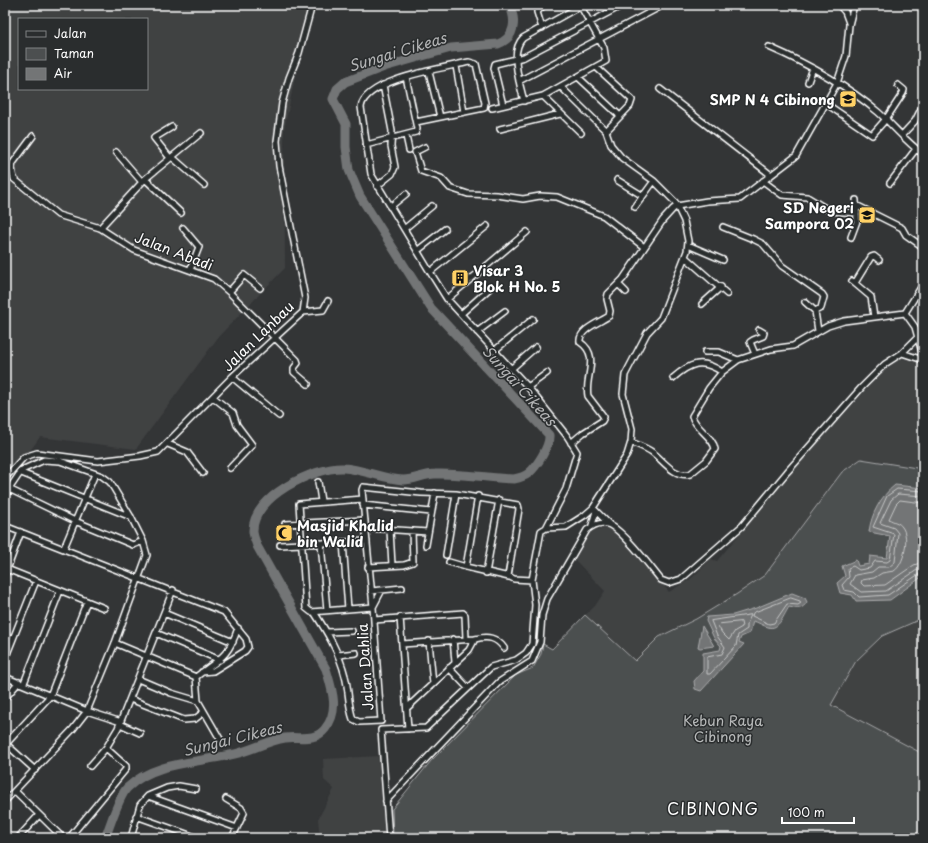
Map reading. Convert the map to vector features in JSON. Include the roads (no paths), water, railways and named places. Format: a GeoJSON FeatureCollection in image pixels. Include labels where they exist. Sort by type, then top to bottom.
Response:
{"type":"FeatureCollection","features":[{"type":"Feature","properties":{"kind":"street","name":"Jalan Lanbau"},"geometry":{"type":"LineString","coordinates":[[5,478],[24,457],[37,453],[98,461],[148,455],[158,452],[168,444],[232,377],[303,312],[305,298],[279,166],[277,141],[282,103],[289,78],[299,53],[312,5]]}},
{"type":"Feature","properties":{"kind":"street"},"geometry":{"type":"LineString","coordinates":[[542,28],[537,12],[544,5]]}},
{"type":"Feature","properties":{"kind":"street"},"geometry":{"type":"LineString","coordinates":[[492,108],[524,101],[542,96],[604,63],[606,58],[600,40],[581,5],[521,40],[516,61],[524,101]]}},
{"type":"Feature","properties":{"kind":"street"},"geometry":{"type":"LineString","coordinates":[[503,105],[494,65],[516,61],[623,5]]}},
{"type":"Feature","properties":{"kind":"street"},"geometry":{"type":"LineString","coordinates":[[520,81],[600,40],[661,5]]}},
{"type":"Feature","properties":{"kind":"street"},"geometry":{"type":"LineString","coordinates":[[839,5],[845,12],[849,25]]}},
{"type":"Feature","properties":{"kind":"street"},"geometry":{"type":"LineString","coordinates":[[571,443],[583,433],[602,421],[602,414],[588,396],[591,357],[588,349],[580,342],[580,338],[583,333],[609,316],[610,311],[607,296],[619,285],[668,214],[677,206],[740,198],[796,156],[837,83],[846,56],[849,25],[854,5]]}},
{"type":"Feature","properties":{"kind":"street"},"geometry":{"type":"LineString","coordinates":[[770,47],[813,68],[837,83],[886,119],[923,154]]}},
{"type":"Feature","properties":{"kind":"street"},"geometry":{"type":"LineString","coordinates":[[416,122],[481,109],[485,103],[476,64],[469,62],[406,77],[382,85],[367,94],[361,102],[368,164],[377,186],[447,299],[528,387],[577,452],[577,457],[566,488],[546,528]]}},
{"type":"Feature","properties":{"kind":"street"},"geometry":{"type":"LineString","coordinates":[[456,66],[464,112]]}},
{"type":"Feature","properties":{"kind":"street"},"geometry":{"type":"LineString","coordinates":[[596,67],[632,100],[630,106],[606,131]]}},
{"type":"Feature","properties":{"kind":"street"},"geometry":{"type":"LineString","coordinates":[[808,82],[813,68]]}},
{"type":"Feature","properties":{"kind":"street"},"geometry":{"type":"LineString","coordinates":[[429,72],[440,117]]}},
{"type":"Feature","properties":{"kind":"street"},"geometry":{"type":"LineString","coordinates":[[366,145],[406,136],[416,132],[416,122],[406,77]]}},
{"type":"Feature","properties":{"kind":"street"},"geometry":{"type":"LineString","coordinates":[[578,77],[620,116]]}},
{"type":"Feature","properties":{"kind":"street"},"geometry":{"type":"LineString","coordinates":[[377,186],[392,174],[395,167],[390,146],[392,131],[382,85]]}},
{"type":"Feature","properties":{"kind":"street"},"geometry":{"type":"LineString","coordinates":[[825,103],[871,134],[874,134],[886,119],[904,91],[898,85]]}},
{"type":"Feature","properties":{"kind":"street"},"geometry":{"type":"LineString","coordinates":[[386,801],[499,682],[528,665],[532,661],[540,642],[542,615],[547,599],[587,530],[592,525],[594,510],[610,481],[627,455],[631,442],[632,429],[623,394],[626,375],[647,334],[661,318],[685,257],[688,245],[684,221],[677,206],[654,182],[622,158],[611,145],[606,131],[561,87]]}},
{"type":"Feature","properties":{"kind":"street"},"geometry":{"type":"LineString","coordinates":[[660,89],[771,175]]}},
{"type":"Feature","properties":{"kind":"street"},"geometry":{"type":"LineString","coordinates":[[542,96],[581,133]]}},
{"type":"Feature","properties":{"kind":"street"},"geometry":{"type":"LineString","coordinates":[[902,135],[916,120],[920,109]]}},
{"type":"Feature","properties":{"kind":"street"},"geometry":{"type":"LineString","coordinates":[[500,129],[560,114]]}},
{"type":"Feature","properties":{"kind":"street"},"geometry":{"type":"LineString","coordinates":[[172,127],[154,138],[171,157],[204,185]]}},
{"type":"Feature","properties":{"kind":"street"},"geometry":{"type":"LineString","coordinates":[[100,228],[144,181],[201,133]]}},
{"type":"Feature","properties":{"kind":"street","name":"Jalan Abadi"},"geometry":{"type":"LineString","coordinates":[[33,136],[14,163],[12,176],[14,179],[58,215],[100,228],[134,250],[214,279],[297,360],[298,363],[294,368],[294,372],[308,384]]}},
{"type":"Feature","properties":{"kind":"street"},"geometry":{"type":"LineString","coordinates":[[406,136],[409,150]]}},
{"type":"Feature","properties":{"kind":"street"},"geometry":{"type":"LineString","coordinates":[[425,147],[415,152],[421,171],[442,179],[447,186],[454,190],[468,194],[497,195],[518,198],[549,196],[557,197],[604,216],[644,247]]}},
{"type":"Feature","properties":{"kind":"street"},"geometry":{"type":"LineString","coordinates":[[890,183],[916,149]]}},
{"type":"Feature","properties":{"kind":"street"},"geometry":{"type":"LineString","coordinates":[[116,152],[144,181],[181,213]]}},
{"type":"Feature","properties":{"kind":"street"},"geometry":{"type":"LineString","coordinates":[[617,180],[643,196]]}},
{"type":"Feature","properties":{"kind":"street"},"geometry":{"type":"LineString","coordinates":[[763,181],[782,195],[807,197],[830,211],[857,213]]}},
{"type":"Feature","properties":{"kind":"street"},"geometry":{"type":"LineString","coordinates":[[635,206],[654,182]]}},
{"type":"Feature","properties":{"kind":"street"},"geometry":{"type":"LineString","coordinates":[[390,207],[406,194]]}},
{"type":"Feature","properties":{"kind":"street"},"geometry":{"type":"LineString","coordinates":[[851,237],[857,221],[856,203],[902,228],[906,235],[923,247]]}},
{"type":"Feature","properties":{"kind":"street"},"geometry":{"type":"LineString","coordinates":[[404,230],[432,206]]}},
{"type":"Feature","properties":{"kind":"street"},"geometry":{"type":"LineString","coordinates":[[430,272],[488,226]]}},
{"type":"Feature","properties":{"kind":"street"},"geometry":{"type":"LineString","coordinates":[[723,227],[763,244],[782,266],[822,294],[824,297],[821,308],[814,312]]}},
{"type":"Feature","properties":{"kind":"street"},"geometry":{"type":"LineString","coordinates":[[183,228],[199,248],[190,270]]}},
{"type":"Feature","properties":{"kind":"street"},"geometry":{"type":"LineString","coordinates":[[417,252],[445,229]]}},
{"type":"Feature","properties":{"kind":"street"},"geometry":{"type":"LineString","coordinates":[[447,299],[527,232]]}},
{"type":"Feature","properties":{"kind":"street"},"geometry":{"type":"LineString","coordinates":[[688,245],[723,260]]}},
{"type":"Feature","properties":{"kind":"street"},"geometry":{"type":"LineString","coordinates":[[874,317],[871,297],[854,282],[871,257],[874,256],[879,260]]}},
{"type":"Feature","properties":{"kind":"street"},"geometry":{"type":"LineString","coordinates":[[685,257],[721,287],[727,294]]}},
{"type":"Feature","properties":{"kind":"street"},"geometry":{"type":"LineString","coordinates":[[229,292],[244,274],[260,288]]}},
{"type":"Feature","properties":{"kind":"street"},"geometry":{"type":"LineString","coordinates":[[905,313],[923,284]]}},
{"type":"Feature","properties":{"kind":"street"},"geometry":{"type":"LineString","coordinates":[[619,285],[626,292]]}},
{"type":"Feature","properties":{"kind":"street"},"geometry":{"type":"LineString","coordinates":[[702,304],[721,287]]}},
{"type":"Feature","properties":{"kind":"street"},"geometry":{"type":"LineString","coordinates":[[461,314],[490,290]]}},
{"type":"Feature","properties":{"kind":"street"},"geometry":{"type":"LineString","coordinates":[[303,312],[323,310],[328,301]]}},
{"type":"Feature","properties":{"kind":"street"},"geometry":{"type":"LineString","coordinates":[[805,302],[814,312],[818,331]]}},
{"type":"Feature","properties":{"kind":"street"},"geometry":{"type":"LineString","coordinates":[[477,332],[505,311]]}},
{"type":"Feature","properties":{"kind":"street"},"geometry":{"type":"LineString","coordinates":[[631,442],[653,453],[670,468],[686,475],[690,474],[706,461],[715,449],[715,445],[695,424],[692,416],[709,388],[722,372],[738,360],[754,354],[793,346],[818,331],[844,321],[905,313]]}},
{"type":"Feature","properties":{"kind":"street"},"geometry":{"type":"LineString","coordinates":[[905,313],[915,327],[923,356]]}},
{"type":"Feature","properties":{"kind":"street"},"geometry":{"type":"LineString","coordinates":[[494,351],[533,319]]}},
{"type":"Feature","properties":{"kind":"street"},"geometry":{"type":"LineString","coordinates":[[754,354],[750,342],[764,336],[764,333],[760,330]]}},
{"type":"Feature","properties":{"kind":"street"},"geometry":{"type":"LineString","coordinates":[[594,510],[625,538],[661,580],[669,583],[681,579],[742,526],[862,387],[885,364],[902,353],[918,337]]}},
{"type":"Feature","properties":{"kind":"street"},"geometry":{"type":"LineString","coordinates":[[511,369],[536,347]]}},
{"type":"Feature","properties":{"kind":"street"},"geometry":{"type":"LineString","coordinates":[[705,352],[719,352],[738,360]]}},
{"type":"Feature","properties":{"kind":"street"},"geometry":{"type":"LineString","coordinates":[[902,353],[923,360]]}},
{"type":"Feature","properties":{"kind":"street"},"geometry":{"type":"LineString","coordinates":[[673,378],[688,367],[701,363],[709,364],[722,372]]}},
{"type":"Feature","properties":{"kind":"street"},"geometry":{"type":"LineString","coordinates":[[528,387],[548,373]]}},
{"type":"Feature","properties":{"kind":"street"},"geometry":{"type":"LineString","coordinates":[[232,377],[279,416]]}},
{"type":"Feature","properties":{"kind":"street"},"geometry":{"type":"LineString","coordinates":[[213,397],[233,413],[237,425],[252,445],[230,468]]}},
{"type":"Feature","properties":{"kind":"street"},"geometry":{"type":"LineString","coordinates":[[168,444],[187,452],[203,473]]}},
{"type":"Feature","properties":{"kind":"street"},"geometry":{"type":"LineString","coordinates":[[5,495],[19,472],[36,462],[48,459],[60,461],[95,474],[110,482],[131,517],[143,541],[147,555],[115,643],[86,711],[35,770],[5,801]]}},
{"type":"Feature","properties":{"kind":"street"},"geometry":{"type":"LineString","coordinates":[[19,472],[131,517]]}},
{"type":"Feature","properties":{"kind":"street"},"geometry":{"type":"LineString","coordinates":[[64,548],[95,474]]}},
{"type":"Feature","properties":{"kind":"street"},"geometry":{"type":"LineString","coordinates":[[318,482],[321,501]]}},
{"type":"Feature","properties":{"kind":"street","name":"Jalan Dahlia"},"geometry":{"type":"LineString","coordinates":[[301,545],[306,608],[308,611],[314,612],[327,632],[338,655],[345,676],[353,719],[359,722],[381,721],[373,607],[368,567],[362,490],[366,486],[435,493]]}},
{"type":"Feature","properties":{"kind":"street"},"geometry":{"type":"LineString","coordinates":[[9,489],[75,521],[133,545],[143,541]]}},
{"type":"Feature","properties":{"kind":"street"},"geometry":{"type":"LineString","coordinates":[[426,545],[435,493],[478,496],[518,505],[508,574]]}},
{"type":"Feature","properties":{"kind":"street"},"geometry":{"type":"LineString","coordinates":[[446,555],[456,494]]}},
{"type":"Feature","properties":{"kind":"street"},"geometry":{"type":"LineString","coordinates":[[466,567],[478,496]]}},
{"type":"Feature","properties":{"kind":"street"},"geometry":{"type":"LineString","coordinates":[[301,545],[299,504],[321,501],[363,499]]}},
{"type":"Feature","properties":{"kind":"street"},"geometry":{"type":"LineString","coordinates":[[486,573],[499,500]]}},
{"type":"Feature","properties":{"kind":"street"},"geometry":{"type":"LineString","coordinates":[[363,505],[431,512]]}},
{"type":"Feature","properties":{"kind":"street"},"geometry":{"type":"LineString","coordinates":[[381,730],[426,728],[491,666],[516,660],[529,649],[532,644],[535,605],[532,580],[542,529],[562,528],[571,525],[594,510]]}},
{"type":"Feature","properties":{"kind":"street"},"geometry":{"type":"LineString","coordinates":[[285,524],[365,520]]}},
{"type":"Feature","properties":{"kind":"street"},"geometry":{"type":"LineString","coordinates":[[592,525],[610,525]]}},
{"type":"Feature","properties":{"kind":"street"},"geometry":{"type":"LineString","coordinates":[[5,526],[138,578],[173,590],[224,612],[246,639],[247,649],[213,672],[202,672]]}},
{"type":"Feature","properties":{"kind":"street"},"geometry":{"type":"LineString","coordinates":[[366,528],[428,532]]}},
{"type":"Feature","properties":{"kind":"street"},"geometry":{"type":"LineString","coordinates":[[390,530],[392,565]]}},
{"type":"Feature","properties":{"kind":"street"},"geometry":{"type":"LineString","coordinates":[[368,567],[412,562],[412,531]]}},
{"type":"Feature","properties":{"kind":"street"},"geometry":{"type":"LineString","coordinates":[[5,575],[21,532]]}},
{"type":"Feature","properties":{"kind":"street"},"geometry":{"type":"LineString","coordinates":[[280,546],[367,541]]}},
{"type":"Feature","properties":{"kind":"street"},"geometry":{"type":"LineString","coordinates":[[343,542],[348,609]]}},
{"type":"Feature","properties":{"kind":"street"},"geometry":{"type":"LineString","coordinates":[[321,544],[327,610]]}},
{"type":"Feature","properties":{"kind":"street"},"geometry":{"type":"LineString","coordinates":[[449,562],[486,573],[508,574],[532,580]]}},
{"type":"Feature","properties":{"kind":"street"},"geometry":{"type":"LineString","coordinates":[[7,569],[104,608]]}},
{"type":"Feature","properties":{"kind":"street"},"geometry":{"type":"LineString","coordinates":[[5,659],[36,581]]}},
{"type":"Feature","properties":{"kind":"street"},"geometry":{"type":"LineString","coordinates":[[371,591],[402,588]]}},
{"type":"Feature","properties":{"kind":"street"},"geometry":{"type":"LineString","coordinates":[[90,766],[106,748],[120,723],[173,590]]}},
{"type":"Feature","properties":{"kind":"street"},"geometry":{"type":"LineString","coordinates":[[314,612],[373,607],[382,590]]}},
{"type":"Feature","properties":{"kind":"street"},"geometry":{"type":"LineString","coordinates":[[5,698],[22,683],[60,591]]}},
{"type":"Feature","properties":{"kind":"street"},"geometry":{"type":"LineString","coordinates":[[35,770],[5,744],[50,696],[87,602]]}},
{"type":"Feature","properties":{"kind":"street"},"geometry":{"type":"LineString","coordinates":[[164,613],[233,642]]}},
{"type":"Feature","properties":{"kind":"street"},"geometry":{"type":"LineString","coordinates":[[374,620],[463,613],[465,615],[466,639]]}},
{"type":"Feature","properties":{"kind":"street"},"geometry":{"type":"LineString","coordinates":[[400,617],[408,707],[408,729]]}},
{"type":"Feature","properties":{"kind":"street"},"geometry":{"type":"LineString","coordinates":[[196,677],[220,660],[229,650],[238,628]]}},
{"type":"Feature","properties":{"kind":"street"},"geometry":{"type":"LineString","coordinates":[[327,632],[352,631]]}},
{"type":"Feature","properties":{"kind":"street"},"geometry":{"type":"LineString","coordinates":[[156,633],[220,660]]}},
{"type":"Feature","properties":{"kind":"street"},"geometry":{"type":"LineString","coordinates":[[402,644],[487,637],[496,640],[504,648]]}},
{"type":"Feature","properties":{"kind":"street"},"geometry":{"type":"LineString","coordinates":[[408,707],[471,647],[475,639]]}},
{"type":"Feature","properties":{"kind":"street"},"geometry":{"type":"LineString","coordinates":[[453,640],[455,662]]}},
{"type":"Feature","properties":{"kind":"street"},"geometry":{"type":"LineString","coordinates":[[429,641],[433,684]]}},
{"type":"Feature","properties":{"kind":"street"},"geometry":{"type":"LineString","coordinates":[[115,643],[196,677]]}},
{"type":"Feature","properties":{"kind":"street"},"geometry":{"type":"LineString","coordinates":[[338,655],[356,653]]}},
{"type":"Feature","properties":{"kind":"street"},"geometry":{"type":"LineString","coordinates":[[449,668],[468,688]]}},
{"type":"Feature","properties":{"kind":"street"},"geometry":{"type":"LineString","coordinates":[[5,676],[86,711],[120,723],[140,733]]}},
{"type":"Feature","properties":{"kind":"street"},"geometry":{"type":"LineString","coordinates":[[196,677],[198,701],[220,739]]}},
{"type":"Feature","properties":{"kind":"street"},"geometry":{"type":"LineString","coordinates":[[138,679],[166,691],[198,701]]}},
{"type":"Feature","properties":{"kind":"street"},"geometry":{"type":"LineString","coordinates":[[130,699],[184,720],[195,720],[204,712]]}},
{"type":"Feature","properties":{"kind":"street"},"geometry":{"type":"LineString","coordinates":[[381,721],[389,838]]}},
{"type":"Feature","properties":{"kind":"street"},"geometry":{"type":"LineString","coordinates":[[69,838],[126,768],[126,766],[106,748]]}},
{"type":"Feature","properties":{"kind":"street"},"geometry":{"type":"LineString","coordinates":[[131,838],[140,805],[148,796],[167,788],[179,786],[186,786],[196,789]]}},
{"type":"Feature","properties":{"kind":"street"},"geometry":{"type":"LineString","coordinates":[[15,791],[63,838]]}},
{"type":"Feature","properties":{"kind":"street"},"geometry":{"type":"LineString","coordinates":[[148,796],[237,828]]}},
{"type":"Feature","properties":{"kind":"street"},"geometry":{"type":"LineString","coordinates":[[226,799],[241,808],[244,813],[232,838]]}},
{"type":"Feature","properties":{"kind":"street"},"geometry":{"type":"LineString","coordinates":[[19,838],[39,815]]}},
{"type":"Feature","properties":{"kind":"street"},"geometry":{"type":"LineString","coordinates":[[136,816],[198,838]]}},
{"type":"Feature","properties":{"kind":"water"},"geometry":{"type":"Polygon","coordinates":[[[895,485],[923,488],[923,576],[890,600],[856,601],[852,595],[840,593],[837,583],[845,576],[842,566],[856,560],[858,566],[869,564],[870,556],[887,558],[890,536],[869,532],[874,512],[885,494],[895,485]]]}},
{"type":"Feature","properties":{"kind":"water"},"geometry":{"type":"Polygon","coordinates":[[[792,593],[805,598],[807,602],[805,605],[800,608],[789,607],[781,621],[772,628],[753,621],[750,633],[741,637],[739,642],[744,644],[701,691],[695,689],[694,681],[703,671],[703,653],[720,650],[721,646],[714,638],[706,621],[707,617],[733,615],[756,608],[792,593]]]}},
{"type":"Feature","properties":{"kind":"water"},"geometry":{"type":"Polygon","coordinates":[[[702,626],[714,646],[698,647],[702,626]]]}},
{"type":"Feature","properties":{"kind":"waterway","name":"Sungai Cikeas"},"geometry":{"type":"LineString","coordinates":[[105,838],[124,792],[138,779],[162,768],[237,754],[278,739],[306,738],[316,736],[321,733],[330,722],[333,700],[326,669],[257,546],[253,535],[255,518],[273,496],[287,486],[302,479],[331,469],[343,468],[403,480],[431,474],[514,479],[529,473],[536,466],[545,450],[549,440],[549,435],[431,308],[360,196],[349,170],[346,147],[346,124],[333,99],[337,89],[345,82],[384,67],[451,48],[498,44],[504,41],[511,33],[514,22],[509,5]]}},
{"type":"Feature","properties":{"kind":"place","name":"SMP N 4 Cibinong"},"geometry":{"type":"Point","coordinates":[848,99]}},
{"type":"Feature","properties":{"kind":"place","name":"SD Negeri Sampora 02"},"geometry":{"type":"Point","coordinates":[867,215]}},
{"type":"Feature","properties":{"kind":"place","name":"Visar 3 Blok H No. 5"},"geometry":{"type":"Point","coordinates":[460,278]}},
{"type":"Feature","properties":{"kind":"place","name":"Masjid Khalid bin Walid"},"geometry":{"type":"Point","coordinates":[284,533]}},
{"type":"Feature","properties":{"kind":"district","name":"CIBINONG"},"geometry":{"type":"Point","coordinates":[713,808]}},
{"type":"Feature","properties":{"kind":"park label","name":"Kebun Raya Cibinong"},"geometry":{"type":"Point","coordinates":[723,728]}}]}
